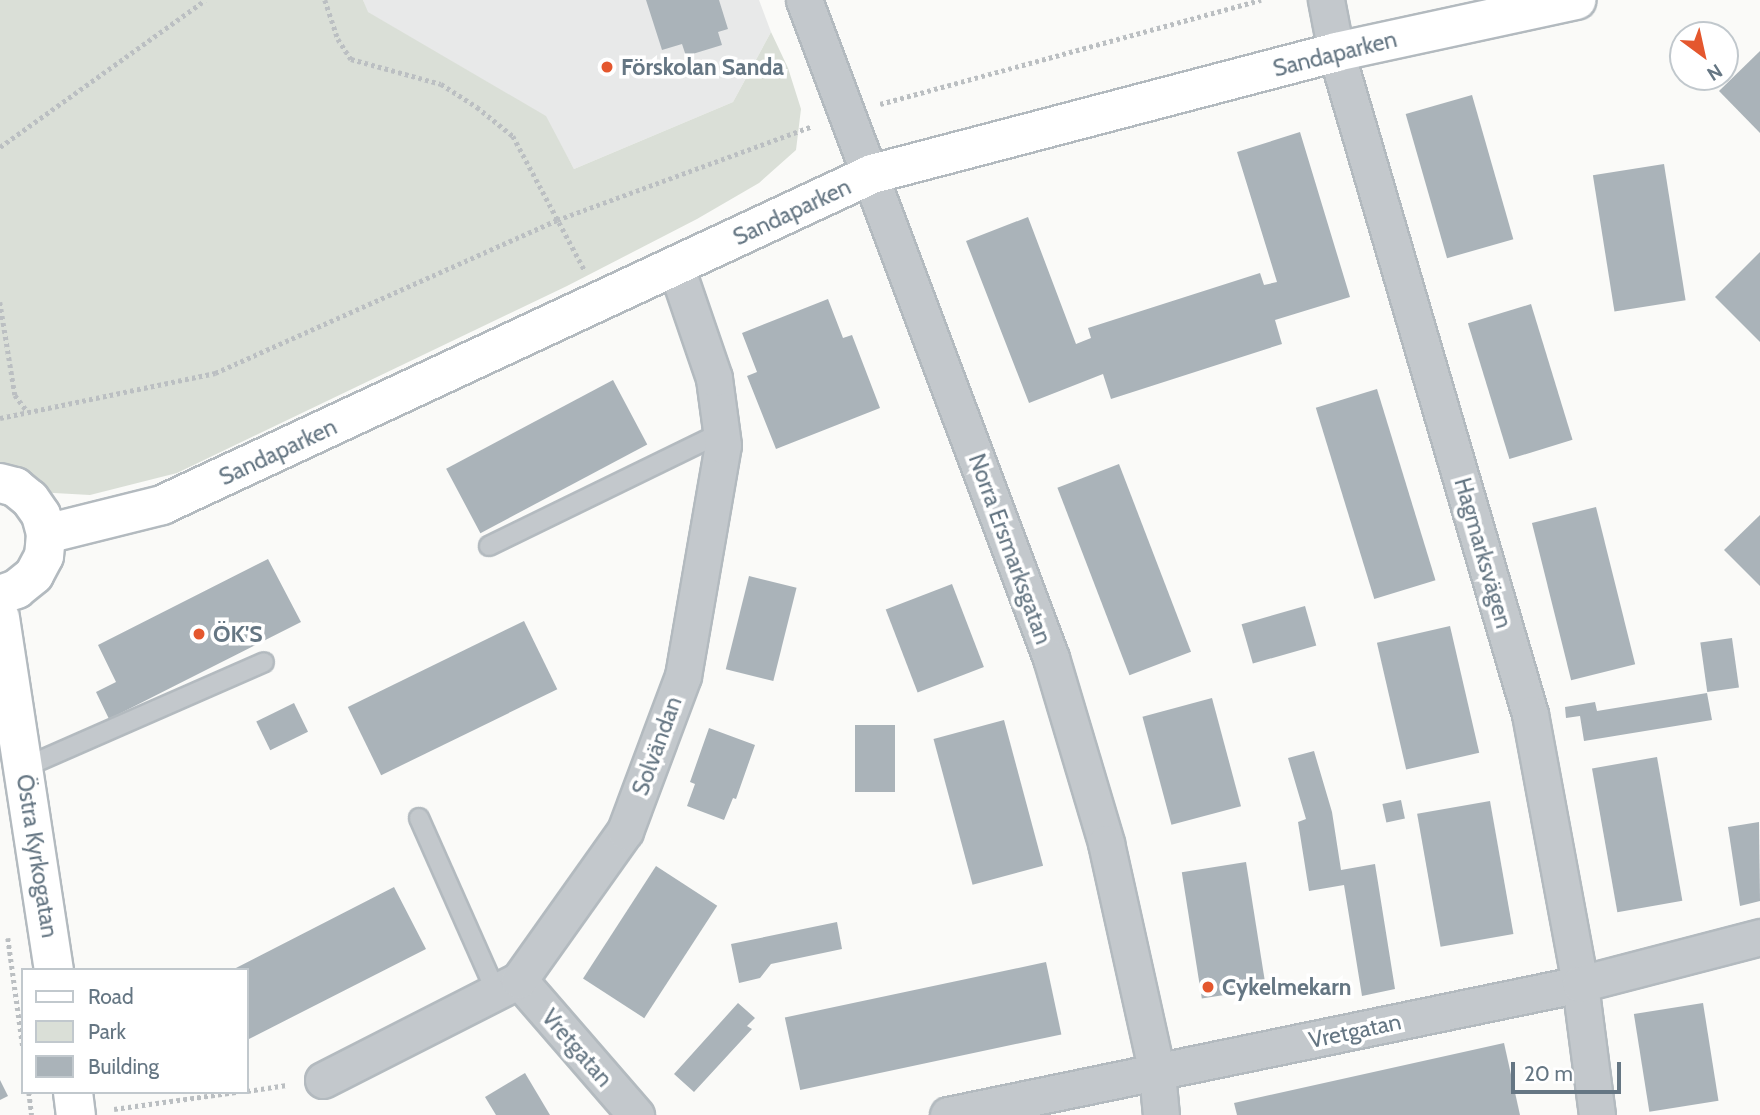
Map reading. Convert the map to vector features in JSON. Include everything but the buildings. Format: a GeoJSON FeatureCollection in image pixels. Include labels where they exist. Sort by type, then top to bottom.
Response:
{"type":"FeatureCollection","features":[{"type":"Feature","properties":{"kind":"street","name":"Norra Ersmarksgatan"},"geometry":{"type":"LineString","coordinates":[[804,0],[872,174],[1051,658],[1106,843],[1157,1073],[1161,1115]]}},
{"type":"Feature","properties":{"kind":"street","name":"Hagmarksvägen"},"geometry":{"type":"LineString","coordinates":[[1326,0],[1336,52],[1530,714],[1580,984],[1597,1115]]}},
{"type":"Feature","properties":{"kind":"street","name":"Sandaparken"},"geometry":{"type":"LineString","coordinates":[[46,534],[162,505],[603,302],[872,174],[1336,52],[1576,0]]}},
{"type":"Feature","properties":{"kind":"street","name":"Solvändan"},"geometry":{"type":"LineString","coordinates":[[323,1080],[507,986],[625,831],[678,689],[720,459],[721,433],[714,378],[676,267]]}},
{"type":"Feature","properties":{"kind":"street"},"geometry":{"type":"LineString","coordinates":[[0,483],[15,487],[30,499],[41,515],[46,534],[44,556],[34,575],[17,589],[0,596]]}},
{"type":"Feature","properties":{"kind":"street","name":"Östra Kyrkogatan"},"geometry":{"type":"LineString","coordinates":[[0,618],[14,752],[54,968]]}},
{"type":"Feature","properties":{"kind":"street","name":"Vretgatan"},"geometry":{"type":"LineString","coordinates":[[948,1115],[1580,984],[1760,937]]}},
{"type":"Feature","properties":{"kind":"street","name":"Vretgatan"},"geometry":{"type":"LineString","coordinates":[[507,986],[636,1115]]}},
{"type":"Feature","properties":{"kind":"street"},"geometry":{"type":"LineString","coordinates":[[73,1094],[76,1115]]}},
{"type":"Feature","properties":{"kind":"lane"},"geometry":{"type":"LineString","coordinates":[[489,546],[721,433]]}},
{"type":"Feature","properties":{"kind":"lane"},"geometry":{"type":"LineString","coordinates":[[14,752],[264,662]]}},
{"type":"Feature","properties":{"kind":"lane"},"geometry":{"type":"LineString","coordinates":[[419,818],[507,986]]}},
{"type":"Feature","properties":{"kind":"path"},"geometry":{"type":"LineString","coordinates":[[0,146],[205,0]]}},
{"type":"Feature","properties":{"kind":"path"},"geometry":{"type":"LineString","coordinates":[[325,0],[338,39],[351,59],[440,84],[477,107],[513,136],[556,220],[603,302]]}},
{"type":"Feature","properties":{"kind":"path"},"geometry":{"type":"LineString","coordinates":[[0,418],[215,373],[556,220],[847,113],[1261,0]]}},
{"type":"Feature","properties":{"kind":"path"},"geometry":{"type":"LineString","coordinates":[[0,302],[15,396],[27,411]]}},
{"type":"Feature","properties":{"kind":"path"},"geometry":{"type":"LineString","coordinates":[[7,931],[21,1033]]}},
{"type":"Feature","properties":{"kind":"path"},"geometry":{"type":"LineString","coordinates":[[29,1094],[32,1115]]}},
{"type":"Feature","properties":{"kind":"path"},"geometry":{"type":"LineString","coordinates":[[76,1115],[222,1094]]}},
{"type":"Feature","properties":{"kind":"shaded area","name":"Förskolan Sanda"},"geometry":{"type":"Polygon","coordinates":[[[363,0],[759,0],[771,32],[733,102],[574,169],[545,116],[367,12],[363,0]]]}},
{"type":"Feature","properties":{"kind":"green space"},"geometry":{"type":"Polygon","coordinates":[[[0,0],[363,0],[368,12],[546,116],[574,169],[733,102],[771,32],[788,68],[801,109],[796,150],[759,183],[697,219],[567,286],[177,473],[90,495],[0,490],[0,0]]]}},
{"type":"Feature","properties":{"kind":"place","name":"Förskolan Sanda"},"geometry":{"type":"Point","coordinates":[607,67]}},
{"type":"Feature","properties":{"kind":"place","name":"ÖK'S"},"geometry":{"type":"Point","coordinates":[199,634]}},
{"type":"Feature","properties":{"kind":"place","name":"Cykelmekarn"},"geometry":{"type":"Point","coordinates":[1208,987]}}]}
